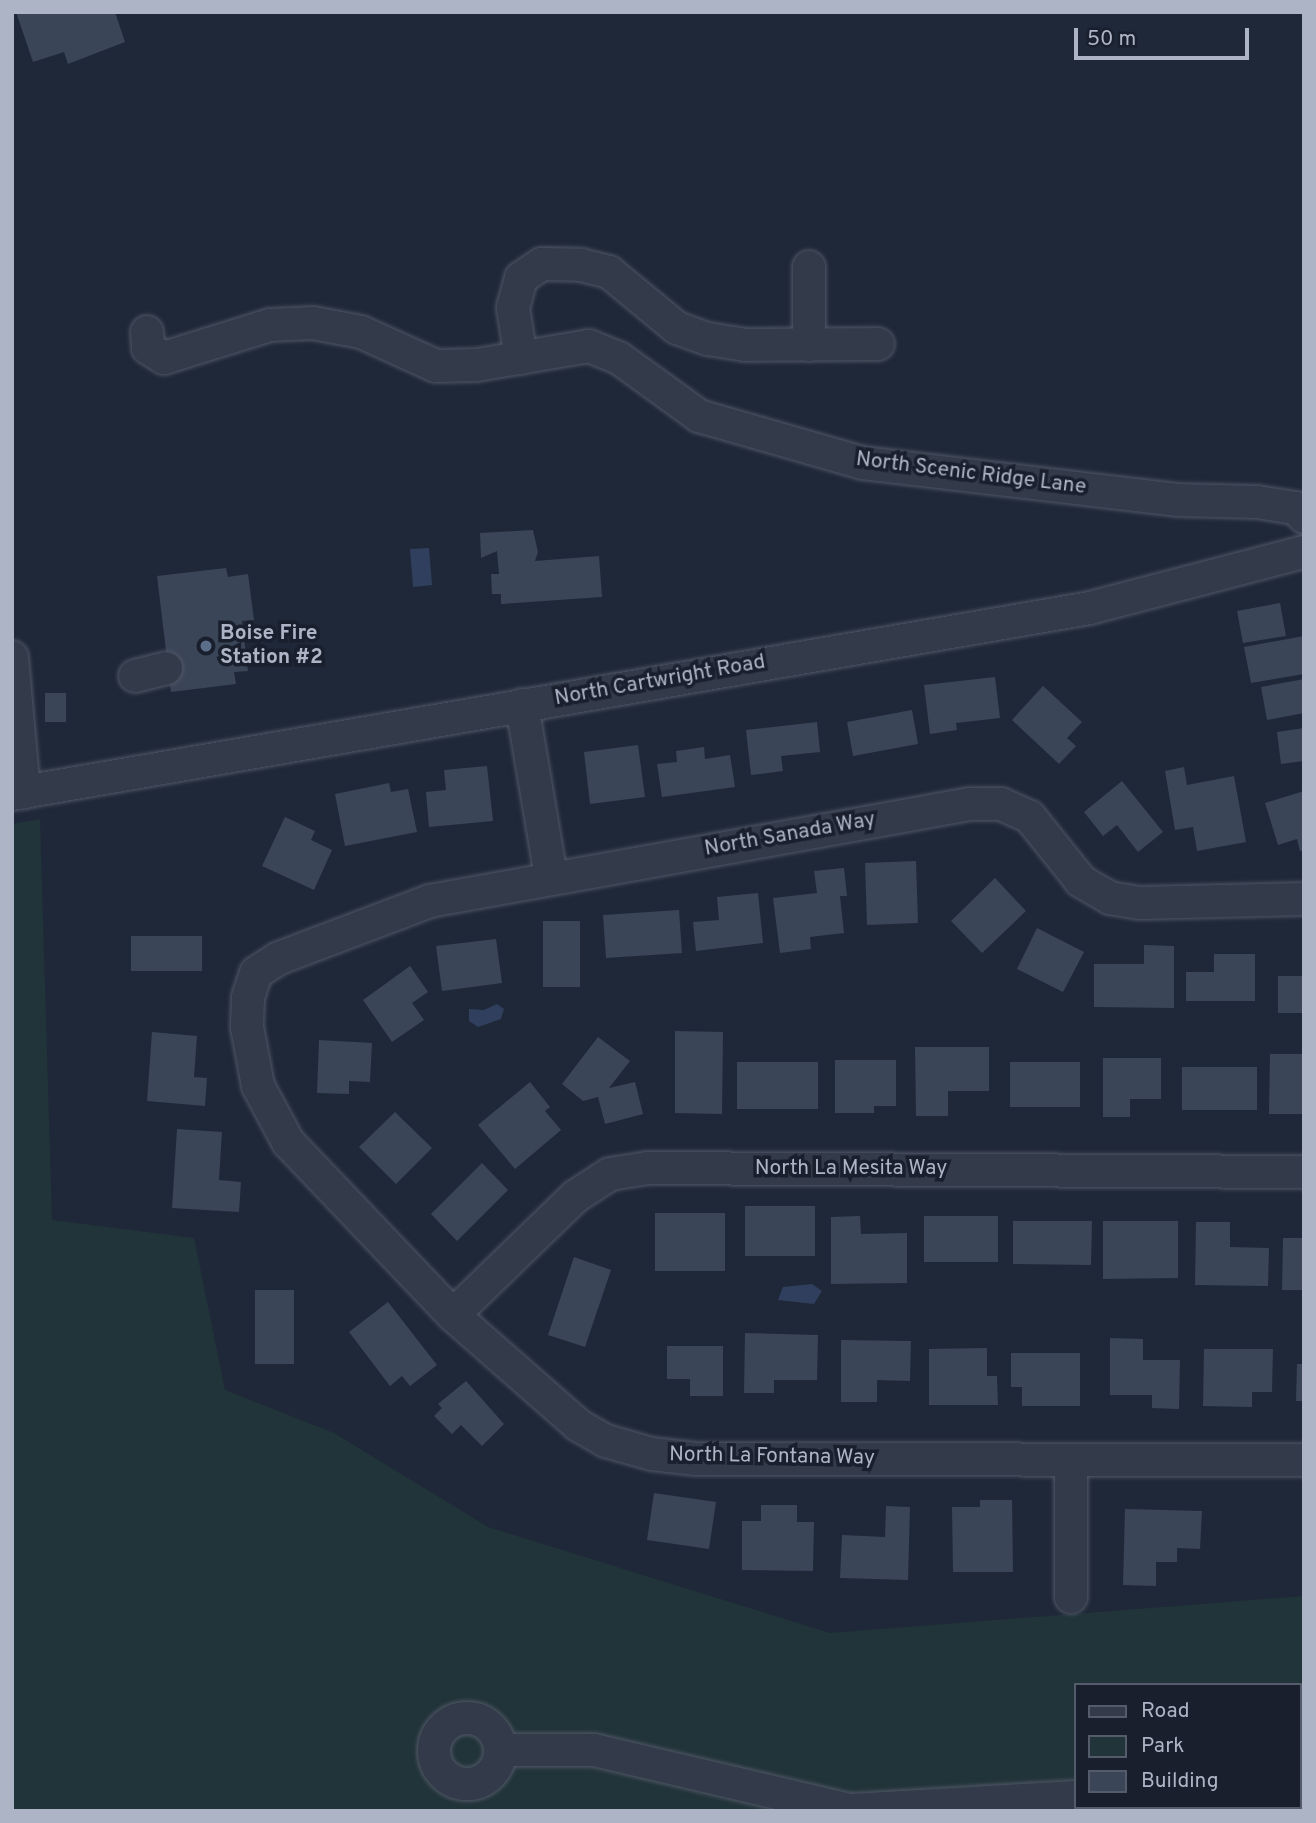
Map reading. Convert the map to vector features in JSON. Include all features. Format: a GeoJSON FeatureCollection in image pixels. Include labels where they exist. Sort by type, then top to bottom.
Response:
{"type":"FeatureCollection","features":[{"type":"Feature","properties":{"kind":"street"},"geometry":{"type":"LineString","coordinates":[[521,358],[513,308],[521,278],[542,264],[581,265],[609,272],[677,328],[708,339],[745,345],[878,344]]}},
{"type":"Feature","properties":{"kind":"street"},"geometry":{"type":"LineString","coordinates":[[809,267],[809,345]]}},
{"type":"Feature","properties":{"kind":"street","name":"North Scenic Ridge Lane"},"geometry":{"type":"LineString","coordinates":[[146,332],[148,348],[164,358],[270,325],[313,323],[361,332],[436,366],[521,358],[589,346],[619,358],[699,416],[863,463],[1177,500],[1257,502],[1296,508],[1304,517]]}},
{"type":"Feature","properties":{"kind":"street","name":"North Cartwright Road"},"geometry":{"type":"LineString","coordinates":[[18,793],[1090,608],[1304,552]]}},
{"type":"Feature","properties":{"kind":"street"},"geometry":{"type":"LineString","coordinates":[[12,657],[18,793]]}},
{"type":"Feature","properties":{"kind":"street"},"geometry":{"type":"LineString","coordinates":[[135,676],[166,668]]}},
{"type":"Feature","properties":{"kind":"street"},"geometry":{"type":"LineString","coordinates":[[522,705],[551,877]]}},
{"type":"Feature","properties":{"kind":"street","name":"North Sanada Way"},"geometry":{"type":"LineString","coordinates":[[256,974],[279,958],[430,901],[551,877],[970,804],[1001,804],[1030,817],[1081,881],[1110,898],[1140,903],[1304,899]]}},
{"type":"Feature","properties":{"kind":"street","name":"North La Fontana Way"},"geometry":{"type":"LineString","coordinates":[[256,974],[248,998],[247,1027],[258,1086],[271,1115],[288,1142],[453,1315],[578,1425],[606,1441],[652,1454],[696,1459],[1304,1460]]}},
{"type":"Feature","properties":{"kind":"street","name":"North La Mesita Way"},"geometry":{"type":"LineString","coordinates":[[453,1315],[576,1196],[610,1174],[647,1168],[1304,1172]]}},
{"type":"Feature","properties":{"kind":"street"},"geometry":{"type":"LineString","coordinates":[[1070,1461],[1071,1597]]}},
{"type":"Feature","properties":{"kind":"street"},"geometry":{"type":"LineString","coordinates":[[500,1750],[594,1750],[850,1810],[1074,1797]]}},
{"type":"Feature","properties":{"kind":"green space"},"geometry":{"type":"Polygon","coordinates":[[[40,819],[52,1220],[194,1238],[225,1390],[334,1433],[488,1527],[830,1633],[1304,1596],[1304,1811],[12,1811],[12,824],[40,819]]]}},
{"type":"Feature","properties":{"kind":"water"},"geometry":{"type":"Polygon","coordinates":[[[429,548],[432,585],[413,587],[410,549],[429,548]]]}},
{"type":"Feature","properties":{"kind":"water"},"geometry":{"type":"Polygon","coordinates":[[[497,1004],[504,1009],[501,1019],[478,1027],[469,1021],[469,1009],[484,1010],[497,1004]]]}},
{"type":"Feature","properties":{"kind":"water"},"geometry":{"type":"Polygon","coordinates":[[[812,1284],[822,1291],[814,1304],[778,1300],[783,1287],[812,1284]]]}},
{"type":"Feature","properties":{"kind":"building"},"geometry":{"type":"Polygon","coordinates":[[[16,12],[115,12],[125,42],[68,64],[64,52],[33,62],[16,12]]]}},
{"type":"Feature","properties":{"kind":"building"},"geometry":{"type":"Polygon","coordinates":[[[533,530],[538,552],[535,561],[599,556],[602,597],[501,604],[501,594],[492,594],[491,574],[499,574],[497,551],[481,558],[480,533],[533,530]]]}},
{"type":"Feature","properties":{"kind":"building","name":"Boise Fire Station #2"},"geometry":{"type":"Polygon","coordinates":[[[226,568],[228,577],[248,574],[254,620],[242,621],[248,671],[234,672],[236,684],[171,692],[157,576],[226,568]]]}},
{"type":"Feature","properties":{"kind":"building"},"geometry":{"type":"Polygon","coordinates":[[[1280,603],[1286,636],[1243,643],[1237,611],[1280,603]]]}},
{"type":"Feature","properties":{"kind":"building"},"geometry":{"type":"Polygon","coordinates":[[[1304,636],[1304,674],[1251,683],[1244,647],[1304,636]]]}},
{"type":"Feature","properties":{"kind":"building"},"geometry":{"type":"Polygon","coordinates":[[[995,677],[1000,718],[956,723],[957,730],[930,734],[924,685],[995,677]]]}},
{"type":"Feature","properties":{"kind":"building"},"geometry":{"type":"Polygon","coordinates":[[[1304,679],[1304,713],[1267,720],[1261,687],[1304,679]]]}},
{"type":"Feature","properties":{"kind":"building"},"geometry":{"type":"Polygon","coordinates":[[[1043,686],[1082,722],[1067,738],[1076,746],[1059,764],[1012,720],[1043,686]]]}},
{"type":"Feature","properties":{"kind":"building"},"geometry":{"type":"Polygon","coordinates":[[[45,693],[66,693],[66,722],[45,722],[45,693]]]}},
{"type":"Feature","properties":{"kind":"building"},"geometry":{"type":"Polygon","coordinates":[[[912,710],[918,744],[853,756],[847,722],[912,710]]]}},
{"type":"Feature","properties":{"kind":"building"},"geometry":{"type":"Polygon","coordinates":[[[817,722],[820,752],[781,756],[783,771],[751,775],[746,730],[817,722]]]}},
{"type":"Feature","properties":{"kind":"building"},"geometry":{"type":"Polygon","coordinates":[[[1304,728],[1304,761],[1281,764],[1277,732],[1304,728]]]}},
{"type":"Feature","properties":{"kind":"building"},"geometry":{"type":"Polygon","coordinates":[[[638,745],[645,797],[590,804],[584,752],[638,745]]]}},
{"type":"Feature","properties":{"kind":"building"},"geometry":{"type":"Polygon","coordinates":[[[704,747],[705,759],[730,755],[735,787],[662,797],[657,764],[677,762],[676,751],[704,747]]]}},
{"type":"Feature","properties":{"kind":"building"},"geometry":{"type":"Polygon","coordinates":[[[487,766],[493,821],[429,827],[426,792],[446,790],[444,770],[487,766]]]}},
{"type":"Feature","properties":{"kind":"building"},"geometry":{"type":"Polygon","coordinates":[[[1184,767],[1187,785],[1234,776],[1246,842],[1197,851],[1193,827],[1175,830],[1165,771],[1184,767]]]}},
{"type":"Feature","properties":{"kind":"building"},"geometry":{"type":"Polygon","coordinates":[[[1122,781],[1163,832],[1138,852],[1117,825],[1103,836],[1084,812],[1122,781]]]}},
{"type":"Feature","properties":{"kind":"building"},"geometry":{"type":"Polygon","coordinates":[[[389,783],[391,792],[408,789],[417,832],[345,846],[335,794],[389,783]]]}},
{"type":"Feature","properties":{"kind":"building"},"geometry":{"type":"Polygon","coordinates":[[[1304,791],[1304,850],[1300,851],[1297,839],[1278,845],[1265,803],[1304,791]]]}},
{"type":"Feature","properties":{"kind":"building"},"geometry":{"type":"Polygon","coordinates":[[[285,817],[315,831],[311,840],[332,850],[314,890],[262,866],[285,817]]]}},
{"type":"Feature","properties":{"kind":"building"},"geometry":{"type":"Polygon","coordinates":[[[916,861],[918,923],[867,925],[865,863],[916,861]]]}},
{"type":"Feature","properties":{"kind":"building"},"geometry":{"type":"Polygon","coordinates":[[[844,868],[847,896],[840,896],[844,933],[810,937],[811,949],[780,953],[773,898],[817,893],[814,871],[844,868]]]}},
{"type":"Feature","properties":{"kind":"building"},"geometry":{"type":"Polygon","coordinates":[[[995,878],[1026,911],[982,953],[951,921],[995,878]]]}},
{"type":"Feature","properties":{"kind":"building"},"geometry":{"type":"Polygon","coordinates":[[[758,893],[763,943],[696,951],[693,922],[719,920],[717,897],[758,893]]]}},
{"type":"Feature","properties":{"kind":"building"},"geometry":{"type":"Polygon","coordinates":[[[679,910],[682,953],[606,958],[603,915],[679,910]]]}},
{"type":"Feature","properties":{"kind":"building"},"geometry":{"type":"Polygon","coordinates":[[[543,921],[580,921],[580,987],[543,987],[543,921]]]}},
{"type":"Feature","properties":{"kind":"building"},"geometry":{"type":"Polygon","coordinates":[[[1037,928],[1084,952],[1063,992],[1017,969],[1037,928]]]}},
{"type":"Feature","properties":{"kind":"building"},"geometry":{"type":"Polygon","coordinates":[[[131,936],[202,936],[202,971],[131,971],[131,936]]]}},
{"type":"Feature","properties":{"kind":"building"},"geometry":{"type":"Polygon","coordinates":[[[496,939],[502,983],[442,991],[436,946],[496,939]]]}},
{"type":"Feature","properties":{"kind":"building"},"geometry":{"type":"Polygon","coordinates":[[[1144,945],[1174,946],[1174,1008],[1094,1007],[1094,964],[1144,964],[1144,945]]]}},
{"type":"Feature","properties":{"kind":"building"},"geometry":{"type":"Polygon","coordinates":[[[1214,954],[1255,954],[1255,1001],[1186,1001],[1186,972],[1214,972],[1214,954]]]}},
{"type":"Feature","properties":{"kind":"building"},"geometry":{"type":"Polygon","coordinates":[[[410,966],[428,992],[412,1003],[424,1020],[392,1042],[363,1000],[410,966]]]}},
{"type":"Feature","properties":{"kind":"building"},"geometry":{"type":"Polygon","coordinates":[[[1278,976],[1304,976],[1304,1013],[1278,1013],[1278,976]]]}},
{"type":"Feature","properties":{"kind":"building"},"geometry":{"type":"Polygon","coordinates":[[[675,1031],[723,1032],[722,1114],[675,1113],[675,1031]]]}},
{"type":"Feature","properties":{"kind":"building"},"geometry":{"type":"Polygon","coordinates":[[[152,1032],[197,1036],[194,1077],[207,1078],[205,1106],[147,1101],[152,1032]]]}},
{"type":"Feature","properties":{"kind":"building"},"geometry":{"type":"Polygon","coordinates":[[[598,1037],[630,1061],[609,1088],[635,1082],[643,1114],[605,1124],[598,1097],[583,1101],[562,1084],[598,1037]]]}},
{"type":"Feature","properties":{"kind":"building"},"geometry":{"type":"Polygon","coordinates":[[[319,1040],[372,1043],[370,1082],[349,1081],[349,1094],[317,1093],[319,1040]]]}},
{"type":"Feature","properties":{"kind":"building"},"geometry":{"type":"Polygon","coordinates":[[[915,1047],[989,1047],[989,1091],[948,1091],[948,1116],[916,1116],[915,1047]]]}},
{"type":"Feature","properties":{"kind":"building"},"geometry":{"type":"Polygon","coordinates":[[[1270,1054],[1304,1054],[1302,1114],[1269,1114],[1270,1054]]]}},
{"type":"Feature","properties":{"kind":"building"},"geometry":{"type":"Polygon","coordinates":[[[1103,1058],[1161,1058],[1161,1099],[1130,1099],[1130,1117],[1103,1117],[1103,1058]]]}},
{"type":"Feature","properties":{"kind":"building"},"geometry":{"type":"Polygon","coordinates":[[[835,1060],[896,1060],[896,1106],[874,1106],[874,1113],[835,1113],[835,1060]]]}},
{"type":"Feature","properties":{"kind":"building"},"geometry":{"type":"Polygon","coordinates":[[[737,1062],[818,1062],[818,1109],[737,1109],[737,1062]]]}},
{"type":"Feature","properties":{"kind":"building"},"geometry":{"type":"Polygon","coordinates":[[[1010,1062],[1080,1062],[1080,1107],[1010,1107],[1010,1062]]]}},
{"type":"Feature","properties":{"kind":"building"},"geometry":{"type":"Polygon","coordinates":[[[1182,1067],[1257,1067],[1257,1110],[1182,1110],[1182,1067]]]}},
{"type":"Feature","properties":{"kind":"building"},"geometry":{"type":"Polygon","coordinates":[[[530,1082],[550,1107],[545,1111],[561,1130],[515,1169],[478,1125],[530,1082]]]}},
{"type":"Feature","properties":{"kind":"building"},"geometry":{"type":"Polygon","coordinates":[[[395,1112],[432,1148],[396,1184],[359,1147],[395,1112]]]}},
{"type":"Feature","properties":{"kind":"building"},"geometry":{"type":"Polygon","coordinates":[[[177,1129],[222,1132],[219,1180],[241,1182],[239,1212],[172,1208],[177,1129]]]}},
{"type":"Feature","properties":{"kind":"building"},"geometry":{"type":"Polygon","coordinates":[[[482,1163],[508,1190],[457,1241],[431,1214],[482,1163]]]}},
{"type":"Feature","properties":{"kind":"building"},"geometry":{"type":"Polygon","coordinates":[[[745,1206],[815,1206],[815,1256],[745,1256],[745,1206]]]}},
{"type":"Feature","properties":{"kind":"building"},"geometry":{"type":"Polygon","coordinates":[[[655,1213],[725,1213],[725,1271],[655,1271],[655,1213]]]}},
{"type":"Feature","properties":{"kind":"building"},"geometry":{"type":"Polygon","coordinates":[[[860,1216],[861,1234],[907,1233],[907,1283],[831,1284],[831,1217],[860,1216]]]}},
{"type":"Feature","properties":{"kind":"building"},"geometry":{"type":"Polygon","coordinates":[[[924,1216],[998,1216],[998,1262],[924,1262],[924,1216]]]}},
{"type":"Feature","properties":{"kind":"building"},"geometry":{"type":"Polygon","coordinates":[[[1013,1221],[1092,1221],[1091,1265],[1013,1264],[1013,1221]]]}},
{"type":"Feature","properties":{"kind":"building"},"geometry":{"type":"Polygon","coordinates":[[[1103,1221],[1178,1221],[1178,1278],[1103,1279],[1103,1221]]]}},
{"type":"Feature","properties":{"kind":"building"},"geometry":{"type":"Polygon","coordinates":[[[1196,1222],[1230,1222],[1230,1247],[1269,1248],[1268,1286],[1195,1285],[1196,1222]]]}},
{"type":"Feature","properties":{"kind":"building"},"geometry":{"type":"Polygon","coordinates":[[[1283,1238],[1304,1238],[1304,1290],[1282,1290],[1283,1238]]]}},
{"type":"Feature","properties":{"kind":"building"},"geometry":{"type":"Polygon","coordinates":[[[574,1257],[611,1270],[585,1347],[548,1335],[574,1257]]]}},
{"type":"Feature","properties":{"kind":"building"},"geometry":{"type":"Polygon","coordinates":[[[255,1290],[294,1290],[294,1364],[255,1364],[255,1290]]]}},
{"type":"Feature","properties":{"kind":"building"},"geometry":{"type":"Polygon","coordinates":[[[388,1302],[437,1365],[410,1386],[402,1376],[390,1386],[349,1332],[388,1302]]]}},
{"type":"Feature","properties":{"kind":"building"},"geometry":{"type":"Polygon","coordinates":[[[745,1333],[818,1335],[817,1380],[774,1380],[774,1393],[744,1393],[745,1333]]]}},
{"type":"Feature","properties":{"kind":"building"},"geometry":{"type":"Polygon","coordinates":[[[1110,1338],[1143,1339],[1143,1360],[1180,1360],[1179,1409],[1152,1408],[1152,1395],[1110,1395],[1110,1338]]]}},
{"type":"Feature","properties":{"kind":"building"},"geometry":{"type":"Polygon","coordinates":[[[841,1340],[911,1341],[910,1381],[877,1380],[877,1402],[841,1402],[841,1340]]]}},
{"type":"Feature","properties":{"kind":"building"},"geometry":{"type":"Polygon","coordinates":[[[667,1346],[723,1346],[723,1396],[690,1396],[690,1379],[667,1379],[667,1346]]]}},
{"type":"Feature","properties":{"kind":"building"},"geometry":{"type":"Polygon","coordinates":[[[987,1348],[987,1376],[997,1376],[998,1405],[929,1405],[929,1349],[987,1348]]]}},
{"type":"Feature","properties":{"kind":"building"},"geometry":{"type":"Polygon","coordinates":[[[1204,1349],[1273,1349],[1272,1392],[1252,1392],[1252,1407],[1203,1406],[1204,1349]]]}},
{"type":"Feature","properties":{"kind":"building"},"geometry":{"type":"Polygon","coordinates":[[[1011,1353],[1080,1353],[1080,1406],[1022,1406],[1022,1387],[1011,1387],[1011,1353]]]}},
{"type":"Feature","properties":{"kind":"building"},"geometry":{"type":"Polygon","coordinates":[[[1297,1364],[1304,1364],[1304,1401],[1296,1401],[1297,1364]]]}},
{"type":"Feature","properties":{"kind":"building"},"geometry":{"type":"Polygon","coordinates":[[[466,1381],[504,1424],[482,1446],[461,1425],[452,1434],[434,1416],[442,1408],[438,1404],[466,1381]]]}},
{"type":"Feature","properties":{"kind":"building"},"geometry":{"type":"Polygon","coordinates":[[[654,1493],[716,1502],[709,1549],[647,1540],[654,1493]]]}},
{"type":"Feature","properties":{"kind":"building"},"geometry":{"type":"Polygon","coordinates":[[[980,1500],[1012,1500],[1013,1572],[953,1572],[952,1507],[980,1507],[980,1500]]]}},
{"type":"Feature","properties":{"kind":"building"},"geometry":{"type":"Polygon","coordinates":[[[761,1505],[797,1505],[797,1522],[814,1522],[813,1571],[742,1570],[742,1521],[761,1521],[761,1505]]]}},
{"type":"Feature","properties":{"kind":"building"},"geometry":{"type":"Polygon","coordinates":[[[886,1506],[910,1507],[908,1580],[840,1578],[842,1535],[885,1537],[886,1506]]]}},
{"type":"Feature","properties":{"kind":"building"},"geometry":{"type":"Polygon","coordinates":[[[1125,1509],[1202,1511],[1200,1549],[1177,1548],[1177,1562],[1156,1562],[1156,1586],[1123,1585],[1125,1509]]]}},
{"type":"Feature","properties":{"kind":"place","name":"Boise Fire Station #2"},"geometry":{"type":"Point","coordinates":[206,646]}}]}
